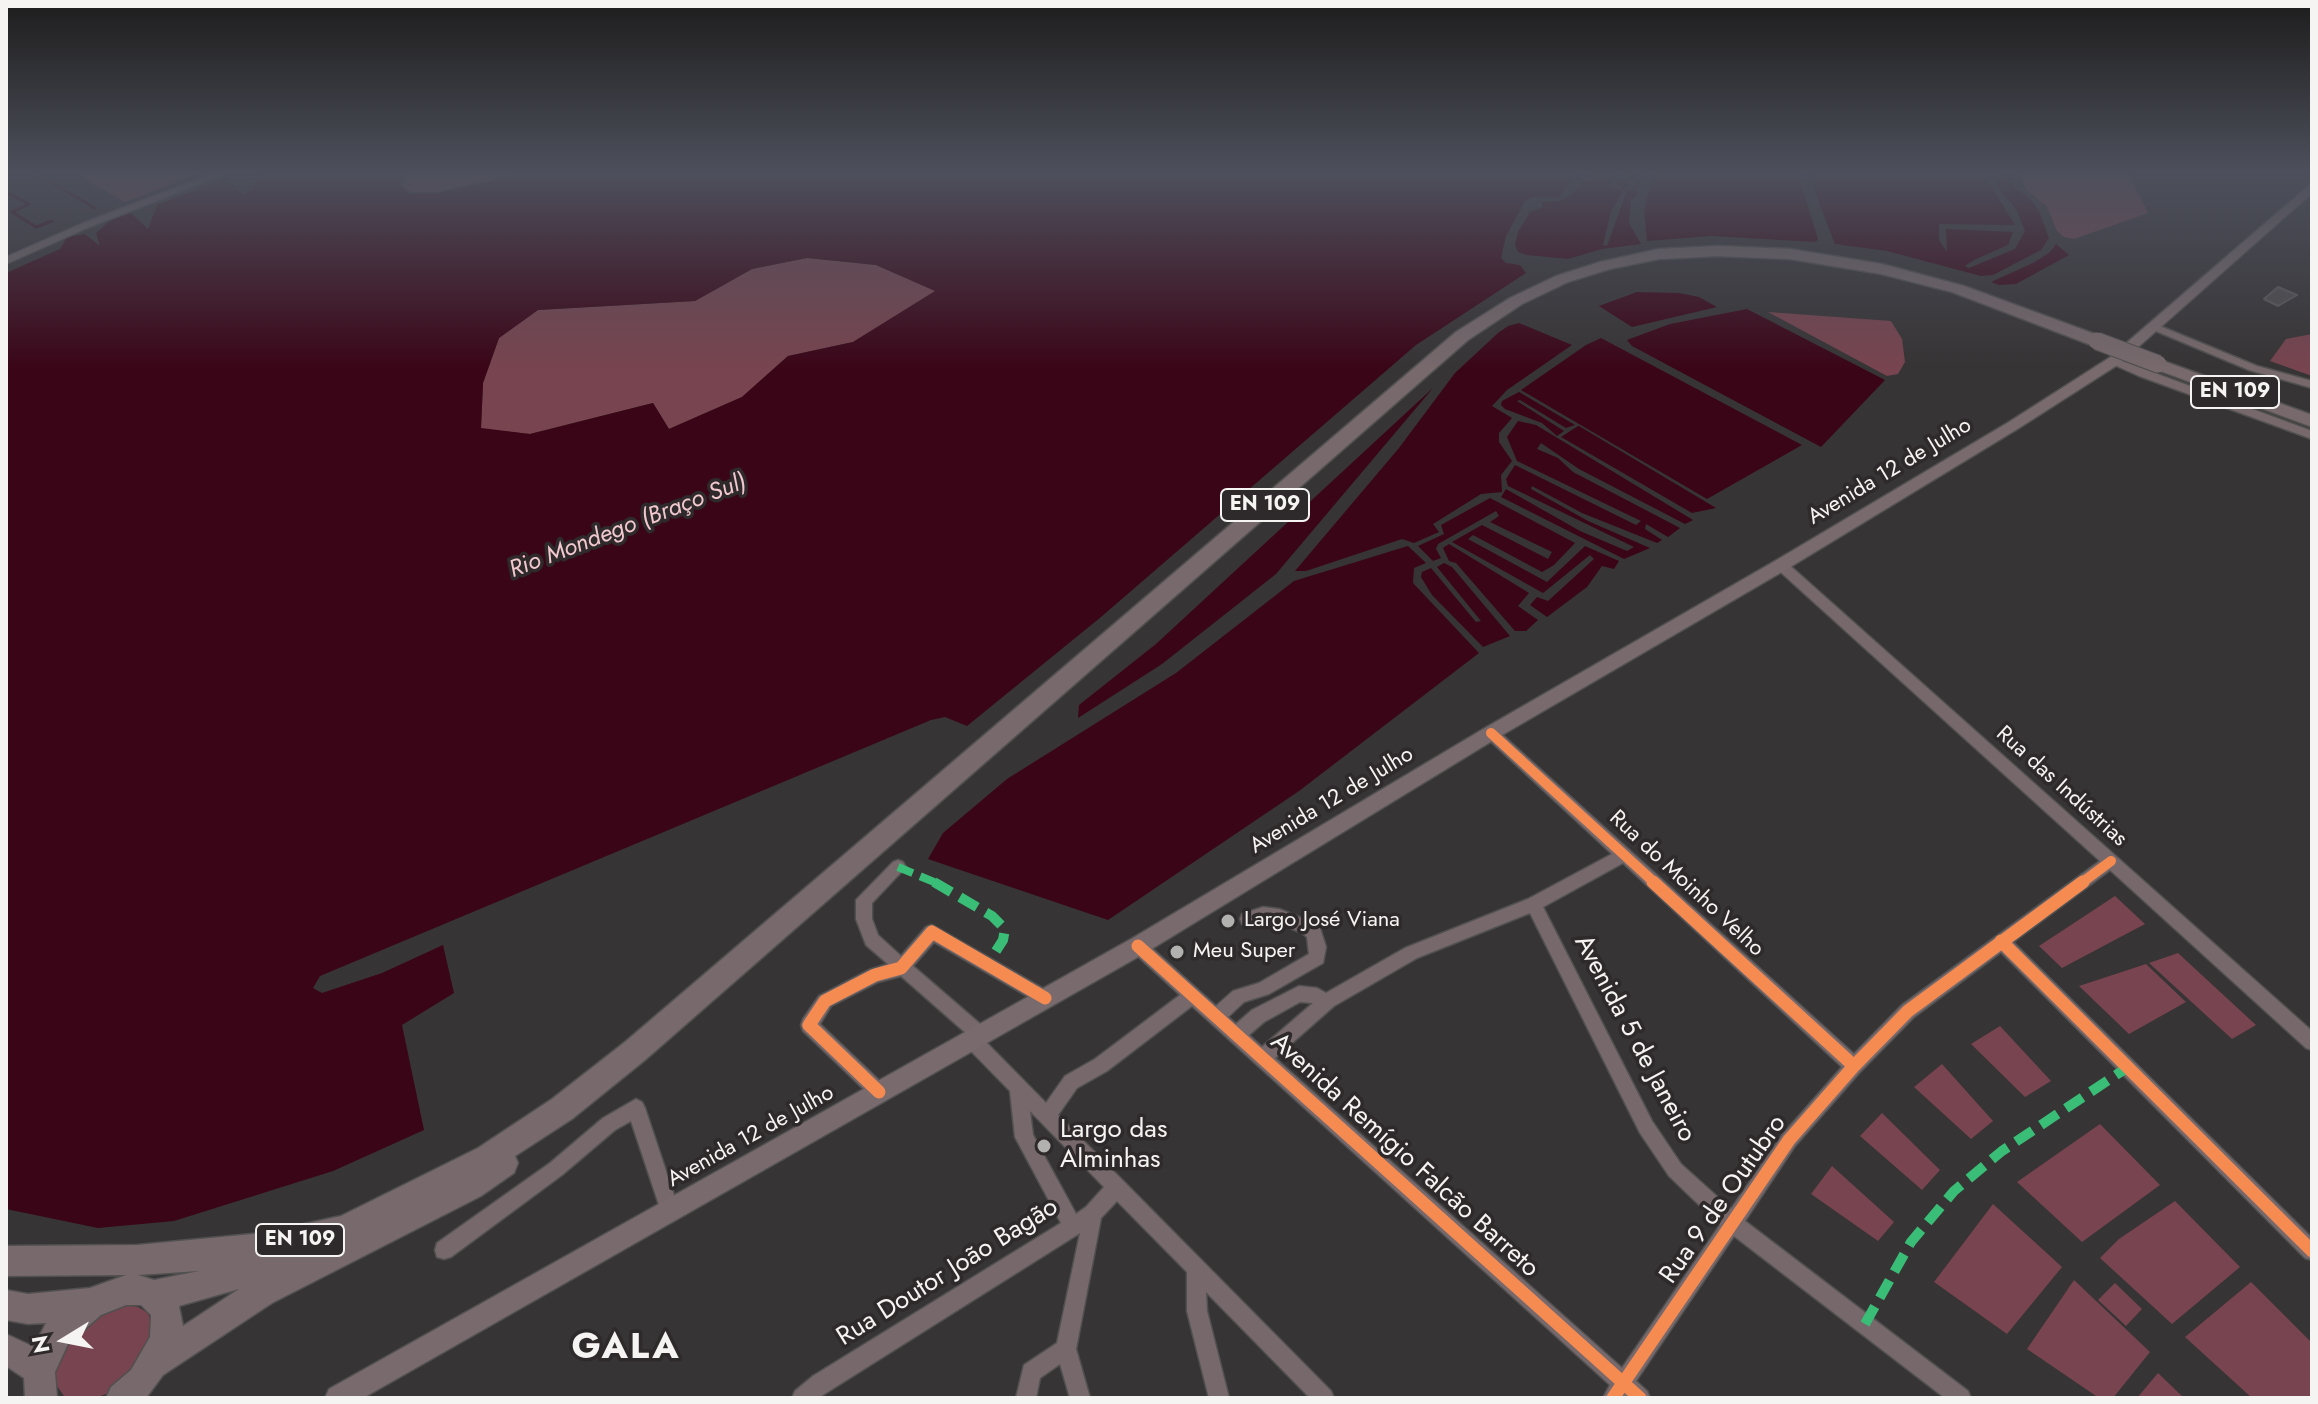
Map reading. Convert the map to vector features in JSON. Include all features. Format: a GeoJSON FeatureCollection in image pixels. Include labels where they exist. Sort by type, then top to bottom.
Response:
{"type":"FeatureCollection","features":[{"type":"Feature","properties":{"kind":"main road","name":"Avenida 12 de Julho"},"geometry":{"type":"LineString","coordinates":[[338,1398],[360,1392],[670,1210],[1138,946],[1491,733],[1781,565],[2114,361],[2254,239]]}},
{"type":"Feature","properties":{"kind":"main road","name":"EN 109"},"geometry":{"type":"LineString","coordinates":[[6,1305],[28,1309],[91,1303],[126,1290],[154,1295],[193,1288],[254,1269],[344,1230],[488,1158],[562,1109],[646,1041],[1462,336],[1516,301],[1562,279],[1606,265],[1659,254],[1718,251],[1790,254],[1882,269],[1958,289],[2312,421]]}},
{"type":"Feature","properties":{"kind":"main road","name":"EN 109"},"geometry":{"type":"LineString","coordinates":[[123,1397],[155,1363],[261,1292],[471,1186],[519,1152],[562,1109]]}},
{"type":"Feature","properties":{"kind":"main road","name":"EN 109"},"geometry":{"type":"LineString","coordinates":[[6,1261],[202,1256],[263,1248],[344,1230]]}},
{"type":"Feature","properties":{"kind":"main road","name":"EN 109"},"geometry":{"type":"LineString","coordinates":[[154,1295],[164,1307],[168,1323],[165,1342],[155,1363]]}},
{"type":"Feature","properties":{"kind":"main road","name":"EN 109"},"geometry":{"type":"LineString","coordinates":[[40,1385],[57,1333],[91,1303]]}},
{"type":"Feature","properties":{"kind":"main road","name":"EN 109"},"geometry":{"type":"LineString","coordinates":[[6,1350],[28,1360],[40,1385]]}},
{"type":"Feature","properties":{"kind":"street"},"geometry":{"type":"LineString","coordinates":[[6,261],[56,239]]}},
{"type":"Feature","properties":{"kind":"street"},"geometry":{"type":"LineString","coordinates":[[2155,327],[2253,368],[2312,385]]}},
{"type":"Feature","properties":{"kind":"street"},"geometry":{"type":"LineString","coordinates":[[2114,361],[2312,435]]}},
{"type":"Feature","properties":{"kind":"street","name":"Rua das Indústrias"},"geometry":{"type":"LineString","coordinates":[[1781,565],[2312,1042]]}},
{"type":"Feature","properties":{"kind":"street","name":"Rua do Moinho Velho"},"geometry":{"type":"LineString","coordinates":[[1491,733],[1854,1066]]}},
{"type":"Feature","properties":{"kind":"street"},"geometry":{"type":"LineString","coordinates":[[1262,1058],[1325,1003],[1411,953],[1534,904],[1624,855]]}},
{"type":"Feature","properties":{"kind":"street","name":"Rua 9 de Outubro"},"geometry":{"type":"LineString","coordinates":[[1618,1391],[1789,1140],[1854,1066],[1908,1011],[2111,861]]}},
{"type":"Feature","properties":{"kind":"street"},"geometry":{"type":"LineString","coordinates":[[898,867],[864,900],[864,919],[872,940],[976,1037],[1018,1086],[1324,1398]]}},
{"type":"Feature","properties":{"kind":"street","name":"Avenida 5 de Janeiro"},"geometry":{"type":"LineString","coordinates":[[1534,904],[1646,1127],[1675,1170],[1732,1223],[1961,1398]]}},
{"type":"Feature","properties":{"kind":"street"},"geometry":{"type":"LineString","coordinates":[[1216,1017],[1239,996],[1263,989],[1317,958],[1314,933],[1308,928],[1279,916],[1263,914],[1248,919]]}},
{"type":"Feature","properties":{"kind":"street"},"geometry":{"type":"LineString","coordinates":[[879,1092],[809,1025],[825,1001],[875,975],[901,968],[932,932],[1045,998]]}},
{"type":"Feature","properties":{"kind":"street"},"geometry":{"type":"LineString","coordinates":[[2001,941],[2312,1251]]}},
{"type":"Feature","properties":{"kind":"street","name":"Avenida Remígio Falcão Barreto"},"geometry":{"type":"LineString","coordinates":[[1138,946],[1618,1391],[1640,1398]]}},
{"type":"Feature","properties":{"kind":"street"},"geometry":{"type":"LineString","coordinates":[[1236,1035],[1258,1016],[1299,994],[1317,996],[1325,1003]]}},
{"type":"Feature","properties":{"kind":"street"},"geometry":{"type":"LineString","coordinates":[[1047,1116],[1071,1082],[1101,1065],[1192,996]]}},
{"type":"Feature","properties":{"kind":"street"},"geometry":{"type":"LineString","coordinates":[[1018,1086],[1024,1137],[1072,1225]]}},
{"type":"Feature","properties":{"kind":"street"},"geometry":{"type":"LineString","coordinates":[[444,1250],[556,1169],[609,1124],[636,1108],[670,1210]]}},
{"type":"Feature","properties":{"kind":"street","name":"Rua Doutor João Bagão"},"geometry":{"type":"LineString","coordinates":[[802,1398],[820,1383],[1093,1214],[1117,1187]]}},
{"type":"Feature","properties":{"kind":"street"},"geometry":{"type":"LineString","coordinates":[[1080,1398],[1066,1349],[1093,1214]]}},
{"type":"Feature","properties":{"kind":"street"},"geometry":{"type":"LineString","coordinates":[[1196,1268],[1197,1311],[1219,1398]]}},
{"type":"Feature","properties":{"kind":"street"},"geometry":{"type":"LineString","coordinates":[[1026,1398],[1031,1372],[1066,1349]]}},
{"type":"Feature","properties":{"kind":"shaded area"},"geometry":{"type":"Polygon","coordinates":[[[807,258],[876,265],[936,291],[853,342],[788,356],[742,397],[669,429],[653,403],[530,434],[481,429],[483,383],[499,338],[538,310],[695,301],[752,269],[807,258]]]}},
{"type":"Feature","properties":{"kind":"shaded area"},"geometry":{"type":"Polygon","coordinates":[[[1768,312],[1891,321],[1902,339],[1905,362],[1898,374],[1887,376],[1768,312]]]}},
{"type":"Feature","properties":{"kind":"shaded area"},"geometry":{"type":"Polygon","coordinates":[[[2312,334],[2312,376],[2270,361],[2286,339],[2312,334]]]}},
{"type":"Feature","properties":{"kind":"shaded area"},"geometry":{"type":"Polygon","coordinates":[[[2115,896],[2145,924],[2062,968],[2039,946],[2115,896]]]}},
{"type":"Feature","properties":{"kind":"shaded area"},"geometry":{"type":"Polygon","coordinates":[[[2178,953],[2256,1025],[2232,1039],[2149,963],[2178,953]]]}},
{"type":"Feature","properties":{"kind":"shaded area"},"geometry":{"type":"Polygon","coordinates":[[[2146,964],[2186,1002],[2129,1034],[2079,986],[2146,964]]]}},
{"type":"Feature","properties":{"kind":"shaded area"},"geometry":{"type":"Polygon","coordinates":[[[2000,1026],[2051,1081],[2025,1097],[1971,1044],[2000,1026]]]}},
{"type":"Feature","properties":{"kind":"shaded area"},"geometry":{"type":"Polygon","coordinates":[[[1942,1064],[1993,1121],[1971,1139],[1914,1087],[1942,1064]]]}},
{"type":"Feature","properties":{"kind":"shaded area"},"geometry":{"type":"Polygon","coordinates":[[[1882,1113],[1940,1170],[1922,1190],[1860,1136],[1882,1113]]]}},
{"type":"Feature","properties":{"kind":"shaded area"},"geometry":{"type":"Polygon","coordinates":[[[2100,1124],[2160,1185],[2082,1242],[2017,1182],[2100,1124]]]}},
{"type":"Feature","properties":{"kind":"shaded area"},"geometry":{"type":"Polygon","coordinates":[[[1832,1166],[1894,1222],[1878,1241],[1811,1194],[1832,1166]]]}},
{"type":"Feature","properties":{"kind":"shaded area"},"geometry":{"type":"Polygon","coordinates":[[[2175,1201],[2240,1267],[2172,1324],[2100,1258],[2119,1239],[2175,1201]]]}},
{"type":"Feature","properties":{"kind":"shaded area"},"geometry":{"type":"Polygon","coordinates":[[[1993,1204],[2062,1267],[2007,1334],[1934,1282],[1993,1204]]]}},
{"type":"Feature","properties":{"kind":"shaded area"},"geometry":{"type":"Polygon","coordinates":[[[2074,1280],[2150,1352],[2113,1398],[2099,1398],[2027,1349],[2074,1280]]]}},
{"type":"Feature","properties":{"kind":"shaded area"},"geometry":{"type":"Polygon","coordinates":[[[2251,1282],[2312,1343],[2312,1398],[2252,1398],[2185,1337],[2251,1282]]]}},
{"type":"Feature","properties":{"kind":"shaded area"},"geometry":{"type":"Polygon","coordinates":[[[2115,1283],[2142,1309],[2126,1326],[2098,1300],[2115,1283]]]}},
{"type":"Feature","properties":{"kind":"shaded area"},"geometry":{"type":"Polygon","coordinates":[[[125,1305],[148,1313],[152,1339],[122,1384],[95,1398],[64,1396],[57,1386],[55,1374],[66,1343],[93,1316],[125,1305]]]}},
{"type":"Feature","properties":{"kind":"shaded area"},"geometry":{"type":"Polygon","coordinates":[[[2158,1373],[2184,1398],[2137,1398],[2158,1373]]]}},
{"type":"Feature","properties":{"kind":"water","name":"Rio Mondego (Braço Sul)"},"geometry":{"type":"Polygon","coordinates":[[[66,239],[91,239],[100,246],[98,239],[1505,239],[1501,258],[1506,263],[1520,265],[1526,273],[1416,345],[1101,617],[967,726],[945,717],[931,720],[320,976],[313,988],[322,993],[382,973],[443,945],[454,993],[402,1025],[424,1130],[333,1171],[174,1221],[98,1228],[6,1209],[6,273],[60,249],[66,239]],[[807,258],[752,269],[695,301],[538,310],[499,338],[483,383],[481,428],[530,434],[653,403],[669,429],[742,397],[788,356],[853,342],[935,291],[876,265],[807,258]]]}},
{"type":"Feature","properties":{"kind":"water"},"geometry":{"type":"Polygon","coordinates":[[[1516,239],[1605,239],[1603,245],[1607,246],[1610,239],[1638,239],[1641,244],[1602,249],[1568,259],[1527,255],[1518,252],[1516,239]]]}},
{"type":"Feature","properties":{"kind":"water"},"geometry":{"type":"Polygon","coordinates":[[[1755,239],[1818,239],[1816,242],[1755,239]]]}},
{"type":"Feature","properties":{"kind":"water"},"geometry":{"type":"Polygon","coordinates":[[[1833,239],[1939,239],[1947,252],[1946,239],[2010,239],[2008,245],[1965,266],[1969,268],[2015,249],[2021,239],[2049,239],[2041,250],[1993,275],[1981,276],[1887,251],[1835,244],[1833,239]]]}},
{"type":"Feature","properties":{"kind":"water"},"geometry":{"type":"Polygon","coordinates":[[[2056,244],[2069,255],[2016,284],[1991,282],[2035,262],[2056,244]]]}},
{"type":"Feature","properties":{"kind":"water"},"geometry":{"type":"Polygon","coordinates":[[[1637,292],[1679,293],[1699,297],[1717,307],[1632,327],[1599,306],[1637,292]]]}},
{"type":"Feature","properties":{"kind":"water"},"geometry":{"type":"Polygon","coordinates":[[[1747,309],[1885,380],[1821,447],[1632,346],[1627,340],[1670,324],[1747,309]]]}},
{"type":"Feature","properties":{"kind":"water"},"geometry":{"type":"Polygon","coordinates":[[[1519,323],[1572,345],[1507,390],[1492,406],[1512,418],[1499,433],[1499,442],[1512,461],[1501,475],[1502,492],[1481,494],[1433,524],[1439,532],[1414,543],[1402,539],[1306,571],[1295,571],[1399,448],[1455,373],[1498,333],[1519,323]]]}},
{"type":"Feature","properties":{"kind":"water"},"geometry":{"type":"Polygon","coordinates":[[[1601,338],[1802,445],[1707,499],[1521,390],[1601,338]]]}},
{"type":"Feature","properties":{"kind":"water"},"geometry":{"type":"Polygon","coordinates":[[[1433,388],[1276,574],[1162,664],[1078,718],[1079,705],[1156,644],[1433,388]]]}},
{"type":"Feature","properties":{"kind":"water"},"geometry":{"type":"Polygon","coordinates":[[[1519,392],[1575,425],[1566,428],[1517,401],[1564,431],[1557,436],[1542,423],[1501,405],[1502,401],[1519,392]]]}},
{"type":"Feature","properties":{"kind":"water"},"geometry":{"type":"Polygon","coordinates":[[[1518,421],[1536,425],[1693,520],[1685,524],[1579,469],[1541,443],[1537,449],[1558,458],[1573,472],[1680,528],[1668,537],[1646,524],[1645,529],[1662,540],[1657,543],[1582,513],[1532,486],[1531,489],[1588,521],[1650,548],[1624,559],[1501,497],[1506,489],[1580,531],[1627,551],[1634,547],[1508,486],[1506,479],[1515,465],[1636,525],[1641,521],[1517,461],[1507,437],[1518,421]]]}},
{"type":"Feature","properties":{"kind":"water"},"geometry":{"type":"Polygon","coordinates":[[[1578,426],[1716,508],[1692,513],[1561,437],[1578,426]]]}},
{"type":"Feature","properties":{"kind":"water"},"geometry":{"type":"Polygon","coordinates":[[[1490,498],[1575,543],[1554,565],[1542,572],[1473,535],[1468,539],[1547,582],[1585,546],[1619,561],[1614,569],[1602,566],[1587,587],[1547,617],[1530,605],[1537,597],[1548,601],[1594,559],[1590,555],[1543,593],[1452,542],[1482,525],[1548,559],[1552,552],[1490,522],[1499,516],[1496,511],[1438,544],[1436,549],[1441,558],[1433,561],[1418,546],[1444,534],[1441,525],[1490,498]]]}},
{"type":"Feature","properties":{"kind":"water"},"geometry":{"type":"Polygon","coordinates":[[[1449,544],[1529,593],[1518,606],[1538,620],[1526,631],[1515,631],[1456,563],[1449,561],[1443,548],[1449,544]]]}},
{"type":"Feature","properties":{"kind":"water"},"geometry":{"type":"Polygon","coordinates":[[[1408,546],[1426,563],[1414,568],[1413,583],[1479,653],[1299,791],[1108,920],[928,859],[943,833],[1007,779],[1176,673],[1294,581],[1408,546]]]}},
{"type":"Feature","properties":{"kind":"water"},"geometry":{"type":"Polygon","coordinates":[[[1444,563],[1452,567],[1510,636],[1483,647],[1432,595],[1421,577],[1422,572],[1431,568],[1476,622],[1481,621],[1437,567],[1444,563]]]}},
{"type":"Feature","properties":{"kind":"building"},"geometry":{"type":"Polygon","coordinates":[[[2278,287],[2297,295],[2278,306],[2264,299],[2278,287]]]}},
{"type":"Feature","properties":{"kind":"marked path"},"geometry":{"type":"LineString","coordinates":[[898,867],[944,886],[992,916],[1005,929],[1003,940],[987,965]]}},
{"type":"Feature","properties":{"kind":"marked path"},"geometry":{"type":"LineString","coordinates":[[1865,1324],[1911,1242],[1954,1191],[2002,1151],[2128,1067]]}},
{"type":"Feature","properties":{"kind":"cycle path"},"geometry":{"type":"LineString","coordinates":[[1491,733],[1854,1066]]}},
{"type":"Feature","properties":{"kind":"cycle path"},"geometry":{"type":"LineString","coordinates":[[1613,1398],[1789,1140],[1854,1066],[1908,1011],[2111,861]]}},
{"type":"Feature","properties":{"kind":"cycle path"},"geometry":{"type":"LineString","coordinates":[[879,1092],[809,1025],[825,1001],[875,975],[901,968],[932,932],[1045,998]]}},
{"type":"Feature","properties":{"kind":"cycle path"},"geometry":{"type":"LineString","coordinates":[[2001,941],[2312,1251]]}},
{"type":"Feature","properties":{"kind":"cycle path"},"geometry":{"type":"LineString","coordinates":[[1138,946],[1640,1398]]}},
{"type":"Feature","properties":{"kind":"place","name":"Largo José Viana"},"geometry":{"type":"Point","coordinates":[1228,921]}},
{"type":"Feature","properties":{"kind":"place","name":"Meu Super"},"geometry":{"type":"Point","coordinates":[1177,952]}},
{"type":"Feature","properties":{"kind":"place","name":"Largo das Alminhas"},"geometry":{"type":"Point","coordinates":[1044,1146]}},
{"type":"Feature","properties":{"kind":"district","name":"GALA"},"geometry":{"type":"Point","coordinates":[626,1349]}}]}
